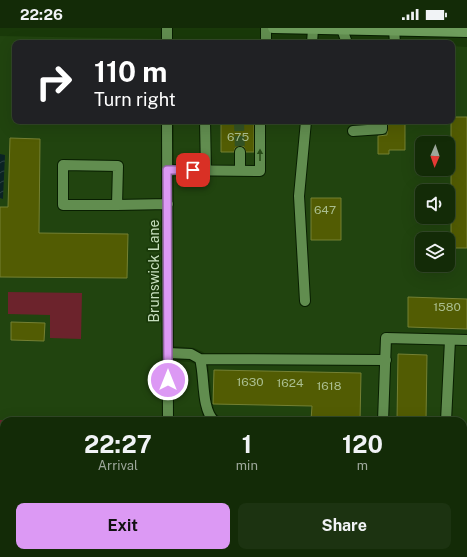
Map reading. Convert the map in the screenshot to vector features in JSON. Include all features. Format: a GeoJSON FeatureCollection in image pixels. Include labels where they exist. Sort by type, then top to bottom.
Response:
{"type":"FeatureCollection","features":[{"type":"Feature","properties":{"kind":"main road"},"geometry":{"type":"LineString","coordinates":[[273,28],[467,32]]}},
{"type":"Feature","properties":{"kind":"street"},"geometry":{"type":"LineString","coordinates":[[167,28],[167,40]]}},
{"type":"Feature","properties":{"kind":"street"},"geometry":{"type":"LineString","coordinates":[[266,28],[266,40]]}},
{"type":"Feature","properties":{"kind":"street"},"geometry":{"type":"LineString","coordinates":[[312,40],[313,29]]}},
{"type":"Feature","properties":{"kind":"street"},"geometry":{"type":"LineString","coordinates":[[342,29],[346,40]]}},
{"type":"Feature","properties":{"kind":"street"},"geometry":{"type":"LineString","coordinates":[[394,30],[394,40]]}},
{"type":"Feature","properties":{"kind":"street","name":"Brunswick Lane"},"geometry":{"type":"LineString","coordinates":[[168,124],[168,417]]}},
{"type":"Feature","properties":{"kind":"street"},"geometry":{"type":"LineString","coordinates":[[205,124],[206,171]]}},
{"type":"Feature","properties":{"kind":"street"},"geometry":{"type":"LineString","coordinates":[[167,170],[260,171],[260,124]]}},
{"type":"Feature","properties":{"kind":"street"},"geometry":{"type":"LineString","coordinates":[[305,302],[299,196],[306,124]]}},
{"type":"Feature","properties":{"kind":"street"},"geometry":{"type":"LineString","coordinates":[[353,131],[382,130],[382,124]]}},
{"type":"Feature","properties":{"kind":"street"},"geometry":{"type":"LineString","coordinates":[[240,152],[240,171]]}},
{"type":"Feature","properties":{"kind":"street"},"geometry":{"type":"LineString","coordinates":[[117,205],[118,166],[63,165],[63,205],[117,205],[168,204]]}},
{"type":"Feature","properties":{"kind":"street"},"geometry":{"type":"LineString","coordinates":[[383,417],[386,338],[467,340]]}},
{"type":"Feature","properties":{"kind":"street"},"geometry":{"type":"LineString","coordinates":[[446,417],[450,340]]}},
{"type":"Feature","properties":{"kind":"street"},"geometry":{"type":"LineString","coordinates":[[168,353],[191,354],[200,359],[386,360]]}},
{"type":"Feature","properties":{"kind":"street"},"geometry":{"type":"LineString","coordinates":[[200,359],[203,367],[205,399],[210,417]]}},
{"type":"Feature","properties":{"kind":"shaded area"},"geometry":{"type":"Polygon","coordinates":[[[0,36],[161,39],[12,40],[12,124],[161,124],[162,417],[0,417],[0,36]]]}},
{"type":"Feature","properties":{"kind":"shaded area"},"geometry":{"type":"Polygon","coordinates":[[[174,39],[221,40],[174,40],[174,39]]]}},
{"type":"Feature","properties":{"kind":"shaded area"},"geometry":{"type":"Polygon","coordinates":[[[455,46],[467,47],[467,417],[220,417],[214,412],[207,357],[203,352],[194,348],[174,346],[174,124],[455,124],[455,46]]]}},
{"type":"Feature","properties":{"kind":"shaded area"},"geometry":{"type":"Polygon","coordinates":[[[8,292],[82,293],[81,339],[50,338],[50,315],[8,314],[8,292]]]}},
{"type":"Feature","properties":{"kind":"shaded area"},"geometry":{"type":"Polygon","coordinates":[[[174,361],[190,362],[195,364],[199,400],[203,417],[174,417],[174,361]]]}},
{"type":"Feature","properties":{"kind":"water"},"geometry":{"type":"Polygon","coordinates":[[[0,154],[5,155],[3,199],[0,198],[0,154]]]}},
{"type":"Feature","properties":{"kind":"building"},"geometry":{"type":"Polygon","coordinates":[[[455,117],[467,117],[467,248],[455,248],[455,232],[451,232],[451,224],[455,224],[455,184],[451,184],[451,176],[455,176],[455,136],[451,136],[451,124],[455,124],[455,117]]]}},
{"type":"Feature","properties":{"kind":"building"},"geometry":{"type":"Polygon","coordinates":[[[221,124],[254,124],[254,152],[246,152],[244,147],[240,146],[235,148],[234,152],[221,152],[221,124]]]}},
{"type":"Feature","properties":{"kind":"building"},"geometry":{"type":"Polygon","coordinates":[[[388,124],[405,124],[405,150],[389,150],[389,154],[378,154],[378,136],[387,135],[388,124]]]}},
{"type":"Feature","properties":{"kind":"building"},"geometry":{"type":"Polygon","coordinates":[[[10,138],[40,139],[39,233],[128,234],[127,278],[0,277],[0,207],[8,207],[10,138]]]}},
{"type":"Feature","properties":{"kind":"building"},"geometry":{"type":"Polygon","coordinates":[[[311,198],[341,198],[341,240],[311,240],[311,198]]]}},
{"type":"Feature","properties":{"kind":"building"},"geometry":{"type":"Polygon","coordinates":[[[408,297],[467,299],[467,329],[408,327],[408,297]]]}},
{"type":"Feature","properties":{"kind":"building"},"geometry":{"type":"Polygon","coordinates":[[[11,322],[45,323],[44,341],[11,340],[11,322]]]}},
{"type":"Feature","properties":{"kind":"building"},"geometry":{"type":"Polygon","coordinates":[[[398,354],[427,355],[426,417],[397,417],[398,354]]]}},
{"type":"Feature","properties":{"kind":"building"},"geometry":{"type":"Polygon","coordinates":[[[214,370],[361,373],[360,417],[311,417],[312,406],[213,404],[214,370]]]}},
{"type":"Feature","properties":{"kind":"tunnel"},"geometry":{"type":"LineString","coordinates":[[239,124],[240,152]]}},
{"type":"Feature","properties":{"kind":"route"},"geometry":{"type":"LineString","coordinates":[[168,380],[167,170],[193,170]]}}]}
